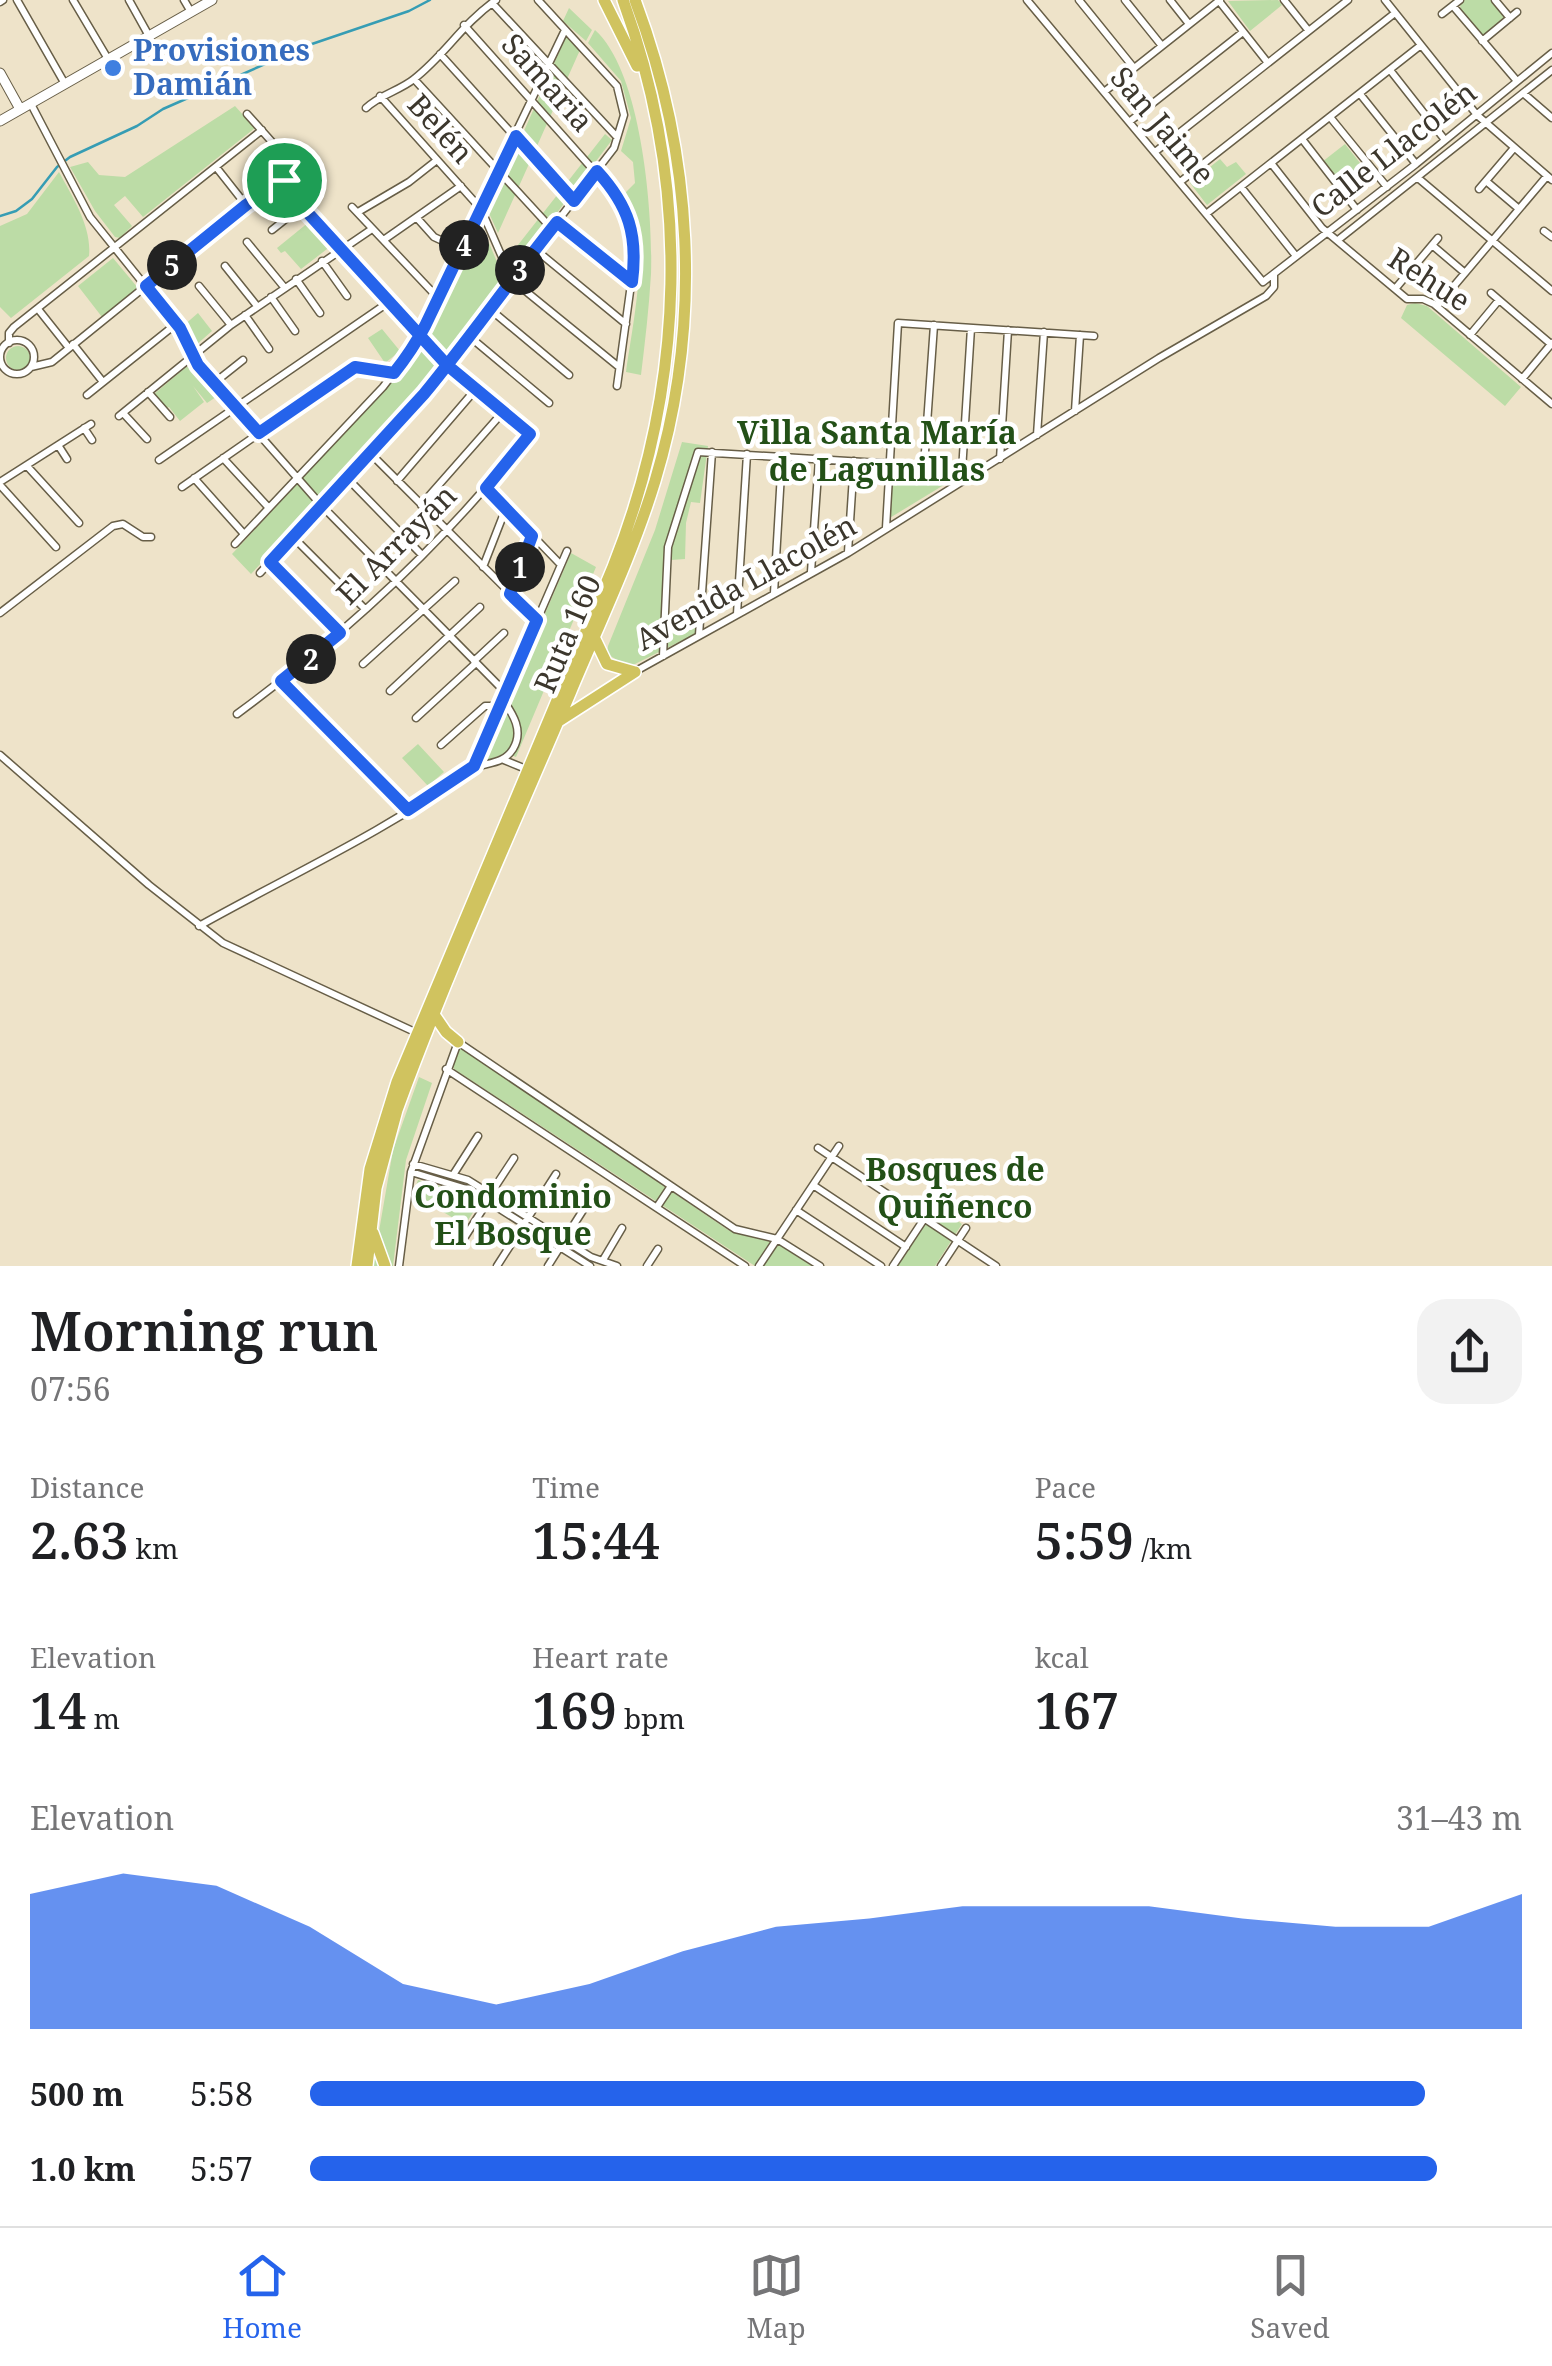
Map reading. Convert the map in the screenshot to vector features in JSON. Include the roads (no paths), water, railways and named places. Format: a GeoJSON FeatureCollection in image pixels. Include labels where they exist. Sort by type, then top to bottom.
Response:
{"type":"FeatureCollection","features":[{"type":"Feature","properties":{"kind":"highway"},"geometry":{"type":"LineString","coordinates":[[604,0],[626,40],[658,122]]}},
{"type":"Feature","properties":{"kind":"highway","name":"Ruta 160"},"geometry":{"type":"LineString","coordinates":[[357,1266],[365,1194],[376,1145],[416,1034],[622,545],[656,428],[670,333],[673,274],[669,198],[658,122],[623,0]]}},
{"type":"Feature","properties":{"kind":"highway","name":"Ruta 160"},"geometry":{"type":"LineString","coordinates":[[366,1266],[371,1217],[391,1129],[594,636],[655,479],[672,411],[684,319],[686,234],[667,100],[637,0]]}},
{"type":"Feature","properties":{"kind":"highway"},"geometry":{"type":"LineString","coordinates":[[594,636],[607,664],[635,672]]}},
{"type":"Feature","properties":{"kind":"highway"},"geometry":{"type":"LineString","coordinates":[[558,722],[635,672]]}},
{"type":"Feature","properties":{"kind":"highway"},"geometry":{"type":"LineString","coordinates":[[435,1016],[458,1042]]}},
{"type":"Feature","properties":{"kind":"highway"},"geometry":{"type":"LineString","coordinates":[[371,1217],[376,1249],[384,1266]]}},
{"type":"Feature","properties":{"kind":"street"},"geometry":{"type":"LineString","coordinates":[[17,0],[65,84]]}},
{"type":"Feature","properties":{"kind":"street"},"geometry":{"type":"LineString","coordinates":[[74,0],[108,60]]}},
{"type":"Feature","properties":{"kind":"street"},"geometry":{"type":"LineString","coordinates":[[129,0],[149,36]]}},
{"type":"Feature","properties":{"kind":"street"},"geometry":{"type":"LineString","coordinates":[[184,0],[191,12]]}},
{"type":"Feature","properties":{"kind":"street"},"geometry":{"type":"LineString","coordinates":[[0,121],[212,0]]}},
{"type":"Feature","properties":{"kind":"street"},"geometry":{"type":"LineString","coordinates":[[260,573],[447,365],[611,154],[624,110],[617,86],[538,0]]}},
{"type":"Feature","properties":{"kind":"street"},"geometry":{"type":"LineString","coordinates":[[1030,3],[1041,0]]}},
{"type":"Feature","properties":{"kind":"street"},"geometry":{"type":"LineString","coordinates":[[1079,0],[1134,68]]}},
{"type":"Feature","properties":{"kind":"street"},"geometry":{"type":"LineString","coordinates":[[1125,0],[1162,46]]}},
{"type":"Feature","properties":{"kind":"street"},"geometry":{"type":"LineString","coordinates":[[1170,0],[1190,24]]}},
{"type":"Feature","properties":{"kind":"street"},"geometry":{"type":"LineString","coordinates":[[1104,92],[1219,0],[1268,63]]}},
{"type":"Feature","properties":{"kind":"street"},"geometry":{"type":"LineString","coordinates":[[1284,0],[1309,31]]}},
{"type":"Feature","properties":{"kind":"street"},"geometry":{"type":"LineString","coordinates":[[1155,152],[1309,31],[1336,3],[1348,0]]}},
{"type":"Feature","properties":{"kind":"street"},"geometry":{"type":"LineString","coordinates":[[1386,0],[1477,115],[1550,178],[1437,306]]}},
{"type":"Feature","properties":{"kind":"street"},"geometry":{"type":"LineString","coordinates":[[1482,41],[1514,15],[1495,0]]}},
{"type":"Feature","properties":{"kind":"street"},"geometry":{"type":"LineString","coordinates":[[366,108],[380,96],[414,79],[464,25],[494,2],[618,138]]}},
{"type":"Feature","properties":{"kind":"street","name":"San Jaime"},"geometry":{"type":"LineString","coordinates":[[1030,3],[1264,282]]}},
{"type":"Feature","properties":{"kind":"street"},"geometry":{"type":"LineString","coordinates":[[1442,14],[1456,3],[1517,81]]}},
{"type":"Feature","properties":{"kind":"street"},"geometry":{"type":"LineString","coordinates":[[1180,182],[1395,12]]}},
{"type":"Feature","properties":{"kind":"street","name":"Samaria"},"geometry":{"type":"LineString","coordinates":[[464,25],[624,206],[635,255],[617,386]]}},
{"type":"Feature","properties":{"kind":"street"},"geometry":{"type":"LineString","coordinates":[[235,544],[394,373],[420,336],[566,30]]}},
{"type":"Feature","properties":{"kind":"street"},"geometry":{"type":"LineString","coordinates":[[1129,122],[1243,32]]}},
{"type":"Feature","properties":{"kind":"street"},"geometry":{"type":"LineString","coordinates":[[1206,214],[1422,45]]}},
{"type":"Feature","properties":{"kind":"street","name":"Calle Llacolén"},"geometry":{"type":"LineString","coordinates":[[1264,282],[1552,53]]}},
{"type":"Feature","properties":{"kind":"street"},"geometry":{"type":"LineString","coordinates":[[440,54],[574,201]]}},
{"type":"Feature","properties":{"kind":"street"},"geometry":{"type":"LineString","coordinates":[[1390,70],[1446,140]]}},
{"type":"Feature","properties":{"kind":"street","name":"Calle Llacolén"},"geometry":{"type":"LineString","coordinates":[[1338,241],[1552,70]]}},
{"type":"Feature","properties":{"kind":"street"},"geometry":{"type":"LineString","coordinates":[[0,74],[20,110]]}},
{"type":"Feature","properties":{"kind":"street"},"geometry":{"type":"LineString","coordinates":[[414,79],[555,225],[632,282]]}},
{"type":"Feature","properties":{"kind":"street"},"geometry":{"type":"LineString","coordinates":[[1360,94],[1416,164]]}},
{"type":"Feature","properties":{"kind":"street"},"geometry":{"type":"LineString","coordinates":[[1523,94],[1552,118]]}},
{"type":"Feature","properties":{"kind":"street","name":"Belén"},"geometry":{"type":"LineString","coordinates":[[380,96],[481,208],[512,280],[620,368]]}},
{"type":"Feature","properties":{"kind":"street"},"geometry":{"type":"LineString","coordinates":[[30,104],[90,217],[176,324],[192,356],[322,506],[475,662],[503,700],[514,716],[518,735],[504,760]]}},
{"type":"Feature","properties":{"kind":"street"},"geometry":{"type":"LineString","coordinates":[[248,114],[289,162],[286,189],[447,365],[503,412],[421,505]]}},
{"type":"Feature","properties":{"kind":"street"},"geometry":{"type":"LineString","coordinates":[[1330,117],[1386,187]]}},
{"type":"Feature","properties":{"kind":"street"},"geometry":{"type":"LineString","coordinates":[[262,130],[11,330],[9,343],[1,354],[4,367],[19,374],[47,364],[246,205],[284,180]]}},
{"type":"Feature","properties":{"kind":"street"},"geometry":{"type":"LineString","coordinates":[[1302,139],[1357,210]]}},
{"type":"Feature","properties":{"kind":"street"},"geometry":{"type":"LineString","coordinates":[[1480,189],[1514,148]]}},
{"type":"Feature","properties":{"kind":"street"},"geometry":{"type":"LineString","coordinates":[[437,160],[410,182],[355,209],[438,299]]}},
{"type":"Feature","properties":{"kind":"street","name":"Rehue"},"geometry":{"type":"LineString","coordinates":[[1271,163],[1327,232],[1408,300],[1423,299],[1437,306],[1552,404]]}},
{"type":"Feature","properties":{"kind":"street"},"geometry":{"type":"LineString","coordinates":[[216,167],[246,205]]}},
{"type":"Feature","properties":{"kind":"street"},"geometry":{"type":"LineString","coordinates":[[1418,178],[1552,291]]}},
{"type":"Feature","properties":{"kind":"street"},"geometry":{"type":"LineString","coordinates":[[1486,181],[1519,209]]}},
{"type":"Feature","properties":{"kind":"street"},"geometry":{"type":"LineString","coordinates":[[385,239],[461,186]]}},
{"type":"Feature","properties":{"kind":"street"},"geometry":{"type":"LineString","coordinates":[[1241,186],[1296,256]]}},
{"type":"Feature","properties":{"kind":"street"},"geometry":{"type":"LineString","coordinates":[[272,230],[302,206]]}},
{"type":"Feature","properties":{"kind":"street"},"geometry":{"type":"LineString","coordinates":[[417,218],[434,237],[462,250]]}},
{"type":"Feature","properties":{"kind":"street"},"geometry":{"type":"LineString","coordinates":[[147,439],[121,414],[231,325],[372,229]]}},
{"type":"Feature","properties":{"kind":"street"},"geometry":{"type":"LineString","coordinates":[[1544,231],[1552,237]]}},
{"type":"Feature","properties":{"kind":"street"},"geometry":{"type":"LineString","coordinates":[[1395,289],[1438,238]]}},
{"type":"Feature","properties":{"kind":"street"},"geometry":{"type":"LineString","coordinates":[[246,242],[284,287]]}},
{"type":"Feature","properties":{"kind":"street"},"geometry":{"type":"LineString","coordinates":[[1432,245],[1465,273]]}},
{"type":"Feature","properties":{"kind":"street"},"geometry":{"type":"LineString","coordinates":[[536,250],[626,324]]}},
{"type":"Feature","properties":{"kind":"street"},"geometry":{"type":"LineString","coordinates":[[322,262],[347,296]]}},
{"type":"Feature","properties":{"kind":"street"},"geometry":{"type":"LineString","coordinates":[[225,266],[257,306]]}},
{"type":"Feature","properties":{"kind":"street","name":"Avenida Llacolén"},"geometry":{"type":"LineString","coordinates":[[635,672],[848,553],[1266,296],[1274,287],[1274,274]]}},
{"type":"Feature","properties":{"kind":"street"},"geometry":{"type":"LineString","coordinates":[[296,279],[320,314]]}},
{"type":"Feature","properties":{"kind":"street"},"geometry":{"type":"LineString","coordinates":[[200,286],[231,325]]}},
{"type":"Feature","properties":{"kind":"street"},"geometry":{"type":"LineString","coordinates":[[1491,293],[1552,344],[1522,379]]}},
{"type":"Feature","properties":{"kind":"street"},"geometry":{"type":"LineString","coordinates":[[271,296],[295,332]]}},
{"type":"Feature","properties":{"kind":"street"},"geometry":{"type":"LineString","coordinates":[[1470,334],[1499,300]]}},
{"type":"Feature","properties":{"kind":"street"},"geometry":{"type":"LineString","coordinates":[[159,460],[389,302]]}},
{"type":"Feature","properties":{"kind":"street"},"geometry":{"type":"LineString","coordinates":[[38,309],[103,382]]}},
{"type":"Feature","properties":{"kind":"street"},"geometry":{"type":"LineString","coordinates":[[491,310],[570,375]]}},
{"type":"Feature","properties":{"kind":"street"},"geometry":{"type":"LineString","coordinates":[[245,315],[269,350]]}},
{"type":"Feature","properties":{"kind":"street"},"geometry":{"type":"LineString","coordinates":[[886,530],[898,323],[1094,336]]}},
{"type":"Feature","properties":{"kind":"street"},"geometry":{"type":"LineString","coordinates":[[87,396],[176,324]]}},
{"type":"Feature","properties":{"kind":"street"},"geometry":{"type":"LineString","coordinates":[[924,466],[934,325]]}},
{"type":"Feature","properties":{"kind":"street"},"geometry":{"type":"LineString","coordinates":[[964,481],[971,328]]}},
{"type":"Feature","properties":{"kind":"street"},"geometry":{"type":"LineString","coordinates":[[1000,459],[1008,330]]}},
{"type":"Feature","properties":{"kind":"street"},"geometry":{"type":"LineString","coordinates":[[1038,434],[1044,332]]}},
{"type":"Feature","properties":{"kind":"street"},"geometry":{"type":"LineString","coordinates":[[1075,411],[1080,334]]}},
{"type":"Feature","properties":{"kind":"street"},"geometry":{"type":"LineString","coordinates":[[470,336],[549,403]]}},
{"type":"Feature","properties":{"kind":"street"},"geometry":{"type":"LineString","coordinates":[[9,343],[18,341],[30,346],[34,354],[31,367]]}},
{"type":"Feature","properties":{"kind":"street"},"geometry":{"type":"LineString","coordinates":[[214,383],[243,360]]}},
{"type":"Feature","properties":{"kind":"street"},"geometry":{"type":"LineString","coordinates":[[182,486],[355,367],[394,373]]}},
{"type":"Feature","properties":{"kind":"street"},"geometry":{"type":"LineString","coordinates":[[397,480],[476,389]]}},
{"type":"Feature","properties":{"kind":"street"},"geometry":{"type":"LineString","coordinates":[[148,392],[170,417]]}},
{"type":"Feature","properties":{"kind":"street","name":"El Arrayán"},"geometry":{"type":"LineString","coordinates":[[237,714],[340,633],[486,488],[530,434],[503,412]]}},
{"type":"Feature","properties":{"kind":"street"},"geometry":{"type":"LineString","coordinates":[[56,546],[0,484],[88,426],[92,440]]}},
{"type":"Feature","properties":{"kind":"street"},"geometry":{"type":"LineString","coordinates":[[58,445],[66,459]]}},
{"type":"Feature","properties":{"kind":"street"},"geometry":{"type":"LineString","coordinates":[[663,656],[668,547],[698,452],[962,468]]}},
{"type":"Feature","properties":{"kind":"street"},"geometry":{"type":"LineString","coordinates":[[698,637],[712,452]]}},
{"type":"Feature","properties":{"kind":"street"},"geometry":{"type":"LineString","coordinates":[[370,453],[537,620]]}},
{"type":"Feature","properties":{"kind":"street"},"geometry":{"type":"LineString","coordinates":[[737,615],[747,454]]}},
{"type":"Feature","properties":{"kind":"street"},"geometry":{"type":"LineString","coordinates":[[774,595],[782,456]]}},
{"type":"Feature","properties":{"kind":"street"},"geometry":{"type":"LineString","coordinates":[[223,458],[269,508]]}},
{"type":"Feature","properties":{"kind":"street"},"geometry":{"type":"LineString","coordinates":[[811,573],[819,459]]}},
{"type":"Feature","properties":{"kind":"street"},"geometry":{"type":"LineString","coordinates":[[848,553],[854,461]]}},
{"type":"Feature","properties":{"kind":"street"},"geometry":{"type":"LineString","coordinates":[[27,466],[79,524]]}},
{"type":"Feature","properties":{"kind":"street"},"geometry":{"type":"LineString","coordinates":[[194,478],[244,534]]}},
{"type":"Feature","properties":{"kind":"street"},"geometry":{"type":"LineString","coordinates":[[348,478],[422,555]]}},
{"type":"Feature","properties":{"kind":"street"},"geometry":{"type":"LineString","coordinates":[[486,488],[561,565]]}},
{"type":"Feature","properties":{"kind":"street"},"geometry":{"type":"LineString","coordinates":[[483,567],[506,508]]}},
{"type":"Feature","properties":{"kind":"street"},"geometry":{"type":"LineString","coordinates":[[0,613],[113,526],[123,524],[143,537],[151,537]]}},
{"type":"Feature","properties":{"kind":"street"},"geometry":{"type":"LineString","coordinates":[[510,594],[532,536]]}},
{"type":"Feature","properties":{"kind":"street"},"geometry":{"type":"LineString","coordinates":[[293,537],[365,609]]}},
{"type":"Feature","properties":{"kind":"street"},"geometry":{"type":"LineString","coordinates":[[474,766],[568,551]]}},
{"type":"Feature","properties":{"kind":"street"},"geometry":{"type":"LineString","coordinates":[[270,562],[340,633]]}},
{"type":"Feature","properties":{"kind":"street"},"geometry":{"type":"LineString","coordinates":[[363,664],[455,581]]}},
{"type":"Feature","properties":{"kind":"street"},"geometry":{"type":"LineString","coordinates":[[390,691],[480,608]]}},
{"type":"Feature","properties":{"kind":"street"},"geometry":{"type":"LineString","coordinates":[[416,718],[504,632]]}},
{"type":"Feature","properties":{"kind":"street"},"geometry":{"type":"LineString","coordinates":[[281,681],[408,810]]}},
{"type":"Feature","properties":{"kind":"street"},"geometry":{"type":"LineString","coordinates":[[441,745],[485,706],[503,700]]}},
{"type":"Feature","properties":{"kind":"street"},"geometry":{"type":"LineString","coordinates":[[0,755],[199,926],[236,950],[416,1034]]}},
{"type":"Feature","properties":{"kind":"street"},"geometry":{"type":"LineString","coordinates":[[199,926],[408,810],[474,766],[504,760],[528,770]]}},
{"type":"Feature","properties":{"kind":"street"},"geometry":{"type":"LineString","coordinates":[[399,1266],[412,1168],[458,1042],[734,1229],[777,1239],[820,1266]]}},
{"type":"Feature","properties":{"kind":"street"},"geometry":{"type":"LineString","coordinates":[[446,1070],[745,1266]]}},
{"type":"Feature","properties":{"kind":"street"},"geometry":{"type":"LineString","coordinates":[[453,1175],[478,1136]]}},
{"type":"Feature","properties":{"kind":"street"},"geometry":{"type":"LineString","coordinates":[[759,1266],[838,1146]]}},
{"type":"Feature","properties":{"kind":"street"},"geometry":{"type":"LineString","coordinates":[[818,1148],[996,1266]]}},
{"type":"Feature","properties":{"kind":"street"},"geometry":{"type":"LineString","coordinates":[[461,1243],[514,1158]]}},
{"type":"Feature","properties":{"kind":"street"},"geometry":{"type":"LineString","coordinates":[[412,1168],[453,1175],[595,1263],[617,1266]]}},
{"type":"Feature","properties":{"kind":"street"},"geometry":{"type":"LineString","coordinates":[[412,1168],[489,1197]]}},
{"type":"Feature","properties":{"kind":"street"},"geometry":{"type":"LineString","coordinates":[[497,1266],[556,1174]]}},
{"type":"Feature","properties":{"kind":"street"},"geometry":{"type":"LineString","coordinates":[[813,1185],[906,1247]]}},
{"type":"Feature","properties":{"kind":"street"},"geometry":{"type":"LineString","coordinates":[[657,1208],[671,1186]]}},
{"type":"Feature","properties":{"kind":"street"},"geometry":{"type":"LineString","coordinates":[[548,1266],[587,1204]]}},
{"type":"Feature","properties":{"kind":"street"},"geometry":{"type":"LineString","coordinates":[[893,1266],[932,1206]]}},
{"type":"Feature","properties":{"kind":"street"},"geometry":{"type":"LineString","coordinates":[[796,1210],[881,1266]]}},
{"type":"Feature","properties":{"kind":"street"},"geometry":{"type":"LineString","coordinates":[[595,1263],[622,1228]]}},
{"type":"Feature","properties":{"kind":"street"},"geometry":{"type":"LineString","coordinates":[[941,1266],[966,1228]]}},
{"type":"Feature","properties":{"kind":"street"},"geometry":{"type":"LineString","coordinates":[[647,1266],[658,1249]]}},
{"type":"Feature","properties":{"kind":"waterway"},"geometry":{"type":"LineString","coordinates":[[0,216],[16,211],[32,199],[70,157],[137,126],[163,109],[306,46],[409,11],[430,0]]}},
{"type":"Feature","properties":{"kind":"place","name":"Provisiones Damián"},"geometry":{"type":"Point","coordinates":[113,68]}},
{"type":"Feature","properties":{"kind":"district","name":"Villa Santa María de Lagunillas"},"geometry":{"type":"Point","coordinates":[877,452]}},
{"type":"Feature","properties":{"kind":"district","name":"Bosques de Quiñenco"},"geometry":{"type":"Point","coordinates":[955,1188]}},
{"type":"Feature","properties":{"kind":"district","name":"Condominio El Bosque"},"geometry":{"type":"Point","coordinates":[513,1216]}}]}
